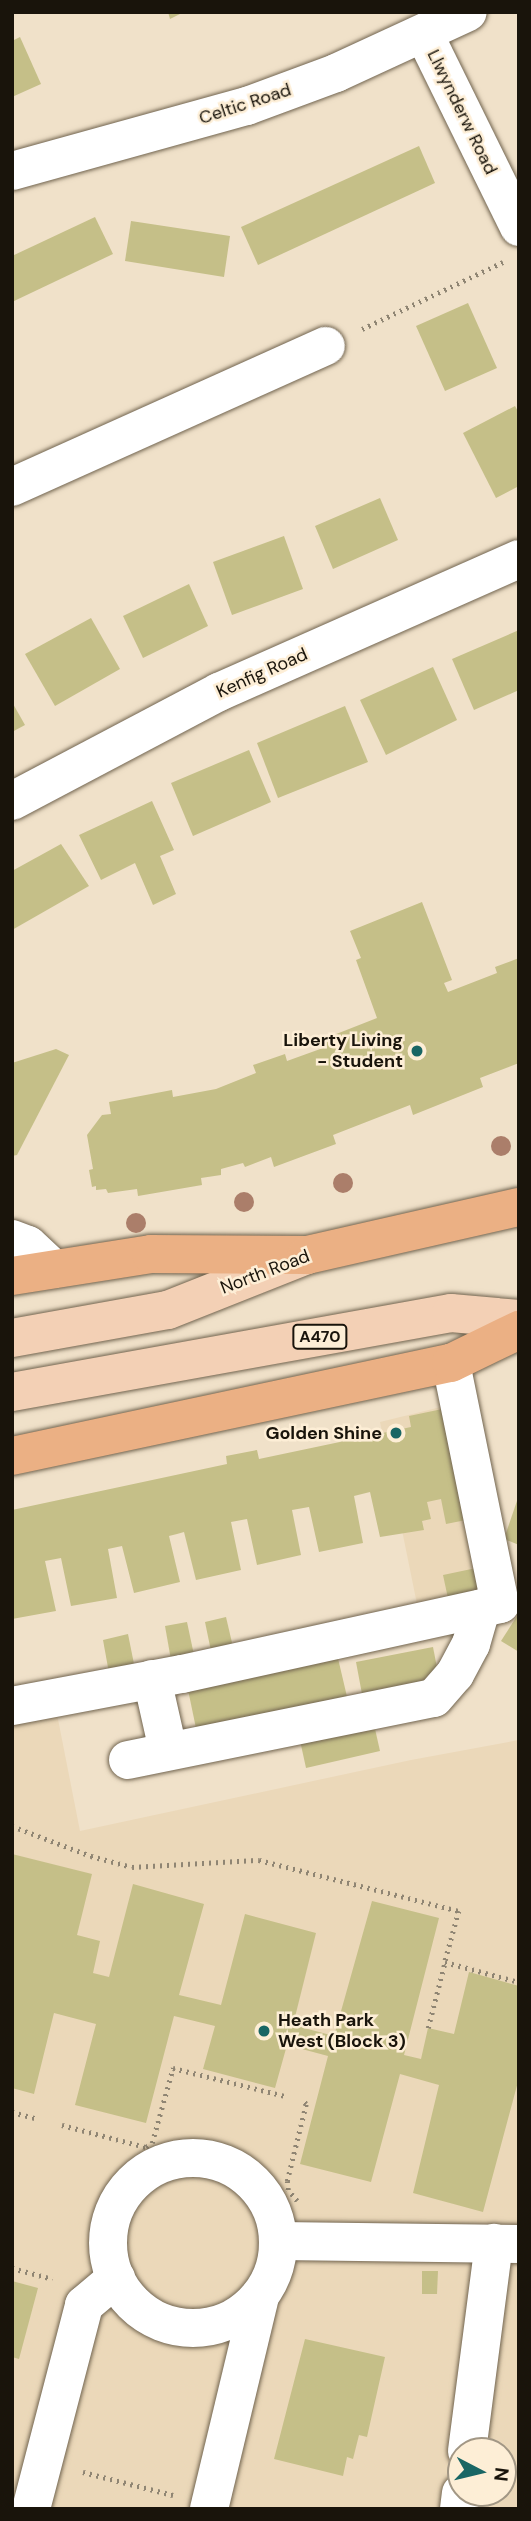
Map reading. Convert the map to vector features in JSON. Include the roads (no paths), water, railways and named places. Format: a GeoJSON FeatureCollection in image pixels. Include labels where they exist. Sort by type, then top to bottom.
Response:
{"type":"FeatureCollection","features":[{"type":"Feature","properties":{"kind":"highway","name":"North Road"},"geometry":{"type":"LineString","coordinates":[[307,1255],[519,1207]]}},
{"type":"Feature","properties":{"kind":"highway"},"geometry":{"type":"LineString","coordinates":[[12,1276],[151,1254],[307,1255]]}},
{"type":"Feature","properties":{"kind":"highway"},"geometry":{"type":"LineString","coordinates":[[12,1456],[451,1363],[519,1330]]}},
{"type":"Feature","properties":{"kind":"main road","name":"North Road"},"geometry":{"type":"LineString","coordinates":[[12,1338],[168,1310],[307,1255]]}},
{"type":"Feature","properties":{"kind":"main road","name":"A470"},"geometry":{"type":"LineString","coordinates":[[12,1392],[450,1313],[519,1319]]}},
{"type":"Feature","properties":{"kind":"street","name":"Celtic Road"},"geometry":{"type":"LineString","coordinates":[[12,171],[247,106],[336,73],[468,12]]}},
{"type":"Feature","properties":{"kind":"street","name":"Llwynderw Road"},"geometry":{"type":"LineString","coordinates":[[424,34],[513,244]]}},
{"type":"Feature","properties":{"kind":"street"},"geometry":{"type":"LineString","coordinates":[[12,487],[327,346]]}},
{"type":"Feature","properties":{"kind":"street","name":"Kenfig Road"},"geometry":{"type":"LineString","coordinates":[[12,801],[219,692],[519,559]]}},
{"type":"Feature","properties":{"kind":"street"},"geometry":{"type":"LineString","coordinates":[[12,1239],[28,1245],[54,1269]]}},
{"type":"Feature","properties":{"kind":"street"},"geometry":{"type":"LineString","coordinates":[[12,1706],[152,1679],[500,1604],[451,1363]]}},
{"type":"Feature","properties":{"kind":"street"},"geometry":{"type":"LineString","coordinates":[[128,1760],[434,1698],[455,1674],[471,1644],[481,1608]]}},
{"type":"Feature","properties":{"kind":"street"},"geometry":{"type":"LineString","coordinates":[[152,1679],[168,1750]]}},
{"type":"Feature","properties":{"kind":"street"},"geometry":{"type":"LineString","coordinates":[[194,2503],[260,2296],[274,2271],[278,2241],[270,2207],[261,2191],[240,2172],[215,2160],[187,2158],[160,2164],[136,2179],[118,2201],[109,2228],[109,2256],[116,2278],[135,2305],[159,2321],[186,2328],[213,2326],[239,2315],[260,2296]]}},
{"type":"Feature","properties":{"kind":"street"},"geometry":{"type":"LineString","coordinates":[[278,2241],[506,2244],[470,2437]]}},
{"type":"Feature","properties":{"kind":"street"},"geometry":{"type":"LineString","coordinates":[[31,2509],[84,2305],[116,2278]]}},
{"type":"Feature","properties":{"kind":"place","name":"Liberty Living - Student"},"geometry":{"type":"Point","coordinates":[417,1051]}},
{"type":"Feature","properties":{"kind":"place","name":"Golden Shine"},"geometry":{"type":"Point","coordinates":[396,1433]}},
{"type":"Feature","properties":{"kind":"place","name":"Heath Park West (Block 3)"},"geometry":{"type":"Point","coordinates":[264,2031]}}]}
